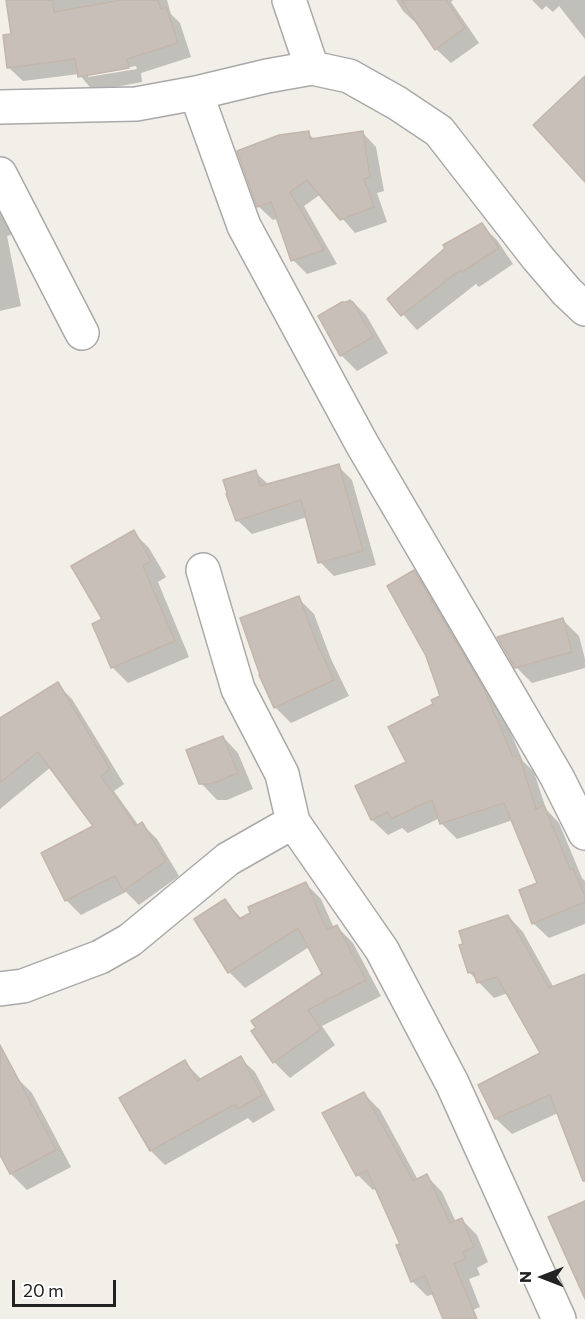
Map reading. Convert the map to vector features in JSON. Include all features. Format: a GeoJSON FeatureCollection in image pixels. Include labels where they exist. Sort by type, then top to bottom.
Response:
{"type":"FeatureCollection","features":[{"type":"Feature","properties":{"kind":"street"},"geometry":{"type":"LineString","coordinates":[[289,0],[312,68]]}},
{"type":"Feature","properties":{"kind":"street"},"geometry":{"type":"LineString","coordinates":[[0,107],[136,104],[312,68],[349,76],[397,103],[439,131],[537,257],[585,309]]}},
{"type":"Feature","properties":{"kind":"street"},"geometry":{"type":"LineString","coordinates":[[196,93],[244,226],[362,444],[557,777],[585,833]]}},
{"type":"Feature","properties":{"kind":"street"},"geometry":{"type":"LineString","coordinates":[[0,174],[82,333]]}},
{"type":"Feature","properties":{"kind":"street"},"geometry":{"type":"LineString","coordinates":[[203,570],[238,689],[282,774],[292,822],[382,950],[452,1083],[559,1319]]}},
{"type":"Feature","properties":{"kind":"street"},"geometry":{"type":"LineString","coordinates":[[0,989],[22,986],[100,957],[130,940],[228,859],[292,822]]}},
{"type":"Feature","properties":{"kind":"building"},"geometry":{"type":"Polygon","coordinates":[[[6,0],[53,0],[54,12],[121,0],[158,0],[161,9],[166,7],[178,43],[127,59],[129,68],[78,77],[75,59],[7,68],[3,35],[11,34],[6,0]]]}},
{"type":"Feature","properties":{"kind":"building"},"geometry":{"type":"Polygon","coordinates":[[[401,0],[446,0],[465,28],[435,50],[401,0]]]}},
{"type":"Feature","properties":{"kind":"building"},"geometry":{"type":"Polygon","coordinates":[[[585,76],[585,182],[533,125],[585,76]]]}},
{"type":"Feature","properties":{"kind":"building"},"geometry":{"type":"Polygon","coordinates":[[[309,131],[310,139],[363,131],[370,177],[364,179],[374,207],[340,220],[307,180],[290,192],[324,250],[291,261],[271,202],[257,207],[237,151],[279,135],[309,131]]]}},
{"type":"Feature","properties":{"kind":"building"},"geometry":{"type":"Polygon","coordinates":[[[482,223],[499,248],[462,272],[460,270],[401,316],[387,299],[445,248],[443,245],[482,223]]]}},
{"type":"Feature","properties":{"kind":"building"},"geometry":{"type":"Polygon","coordinates":[[[342,302],[353,302],[373,337],[340,356],[318,316],[342,302]]]}},
{"type":"Feature","properties":{"kind":"building"},"geometry":{"type":"Polygon","coordinates":[[[339,464],[363,551],[318,563],[301,500],[236,521],[223,480],[256,470],[260,486],[339,464]]]}},
{"type":"Feature","properties":{"kind":"building"},"geometry":{"type":"Polygon","coordinates":[[[134,530],[151,561],[143,566],[175,641],[111,668],[92,624],[102,619],[71,566],[134,530]]]}},
{"type":"Feature","properties":{"kind":"building"},"geometry":{"type":"Polygon","coordinates":[[[414,570],[483,687],[513,757],[519,755],[536,809],[544,805],[570,869],[573,868],[585,896],[585,902],[532,924],[519,890],[537,883],[504,803],[440,824],[432,800],[391,819],[388,812],[371,820],[355,786],[406,762],[388,727],[433,704],[431,700],[440,696],[426,656],[387,586],[414,570]]]}},
{"type":"Feature","properties":{"kind":"building"},"geometry":{"type":"Polygon","coordinates":[[[299,596],[334,680],[274,708],[259,675],[240,618],[299,596]]]}},
{"type":"Feature","properties":{"kind":"building"},"geometry":{"type":"Polygon","coordinates":[[[563,618],[572,652],[515,668],[497,637],[563,618]]]}},
{"type":"Feature","properties":{"kind":"building"},"geometry":{"type":"Polygon","coordinates":[[[58,682],[110,769],[101,776],[136,826],[142,822],[166,861],[123,891],[115,876],[65,901],[41,853],[93,826],[38,752],[0,783],[0,718],[58,682]]]}},
{"type":"Feature","properties":{"kind":"building"},"geometry":{"type":"Polygon","coordinates":[[[223,736],[238,773],[211,784],[199,784],[186,750],[223,736]]]}},
{"type":"Feature","properties":{"kind":"building"},"geometry":{"type":"Polygon","coordinates":[[[306,882],[327,930],[337,925],[366,980],[308,1010],[321,1029],[273,1063],[251,1031],[256,1028],[251,1021],[322,974],[298,928],[228,973],[194,919],[225,899],[239,919],[250,913],[248,907],[306,882]]]}},
{"type":"Feature","properties":{"kind":"building"},"geometry":{"type":"Polygon","coordinates":[[[508,915],[549,988],[585,974],[585,1181],[583,1181],[550,1095],[495,1119],[478,1085],[540,1053],[497,977],[477,983],[473,972],[468,973],[459,945],[463,944],[459,931],[508,915]]]}},
{"type":"Feature","properties":{"kind":"building"},"geometry":{"type":"Polygon","coordinates":[[[0,1045],[56,1150],[10,1174],[0,1155],[0,1045]]]}},
{"type":"Feature","properties":{"kind":"building"},"geometry":{"type":"Polygon","coordinates":[[[241,1056],[262,1095],[238,1109],[235,1104],[150,1151],[119,1098],[185,1060],[197,1081],[241,1056]]]}},
{"type":"Feature","properties":{"kind":"building"},"geometry":{"type":"Polygon","coordinates":[[[364,1092],[413,1181],[427,1174],[450,1223],[462,1218],[474,1247],[463,1252],[466,1259],[454,1264],[477,1319],[443,1319],[425,1276],[411,1282],[396,1245],[400,1244],[367,1170],[356,1176],[322,1113],[364,1092]]]}},
{"type":"Feature","properties":{"kind":"building"},"geometry":{"type":"Polygon","coordinates":[[[585,1201],[585,1299],[548,1217],[585,1201]]]}}]}
